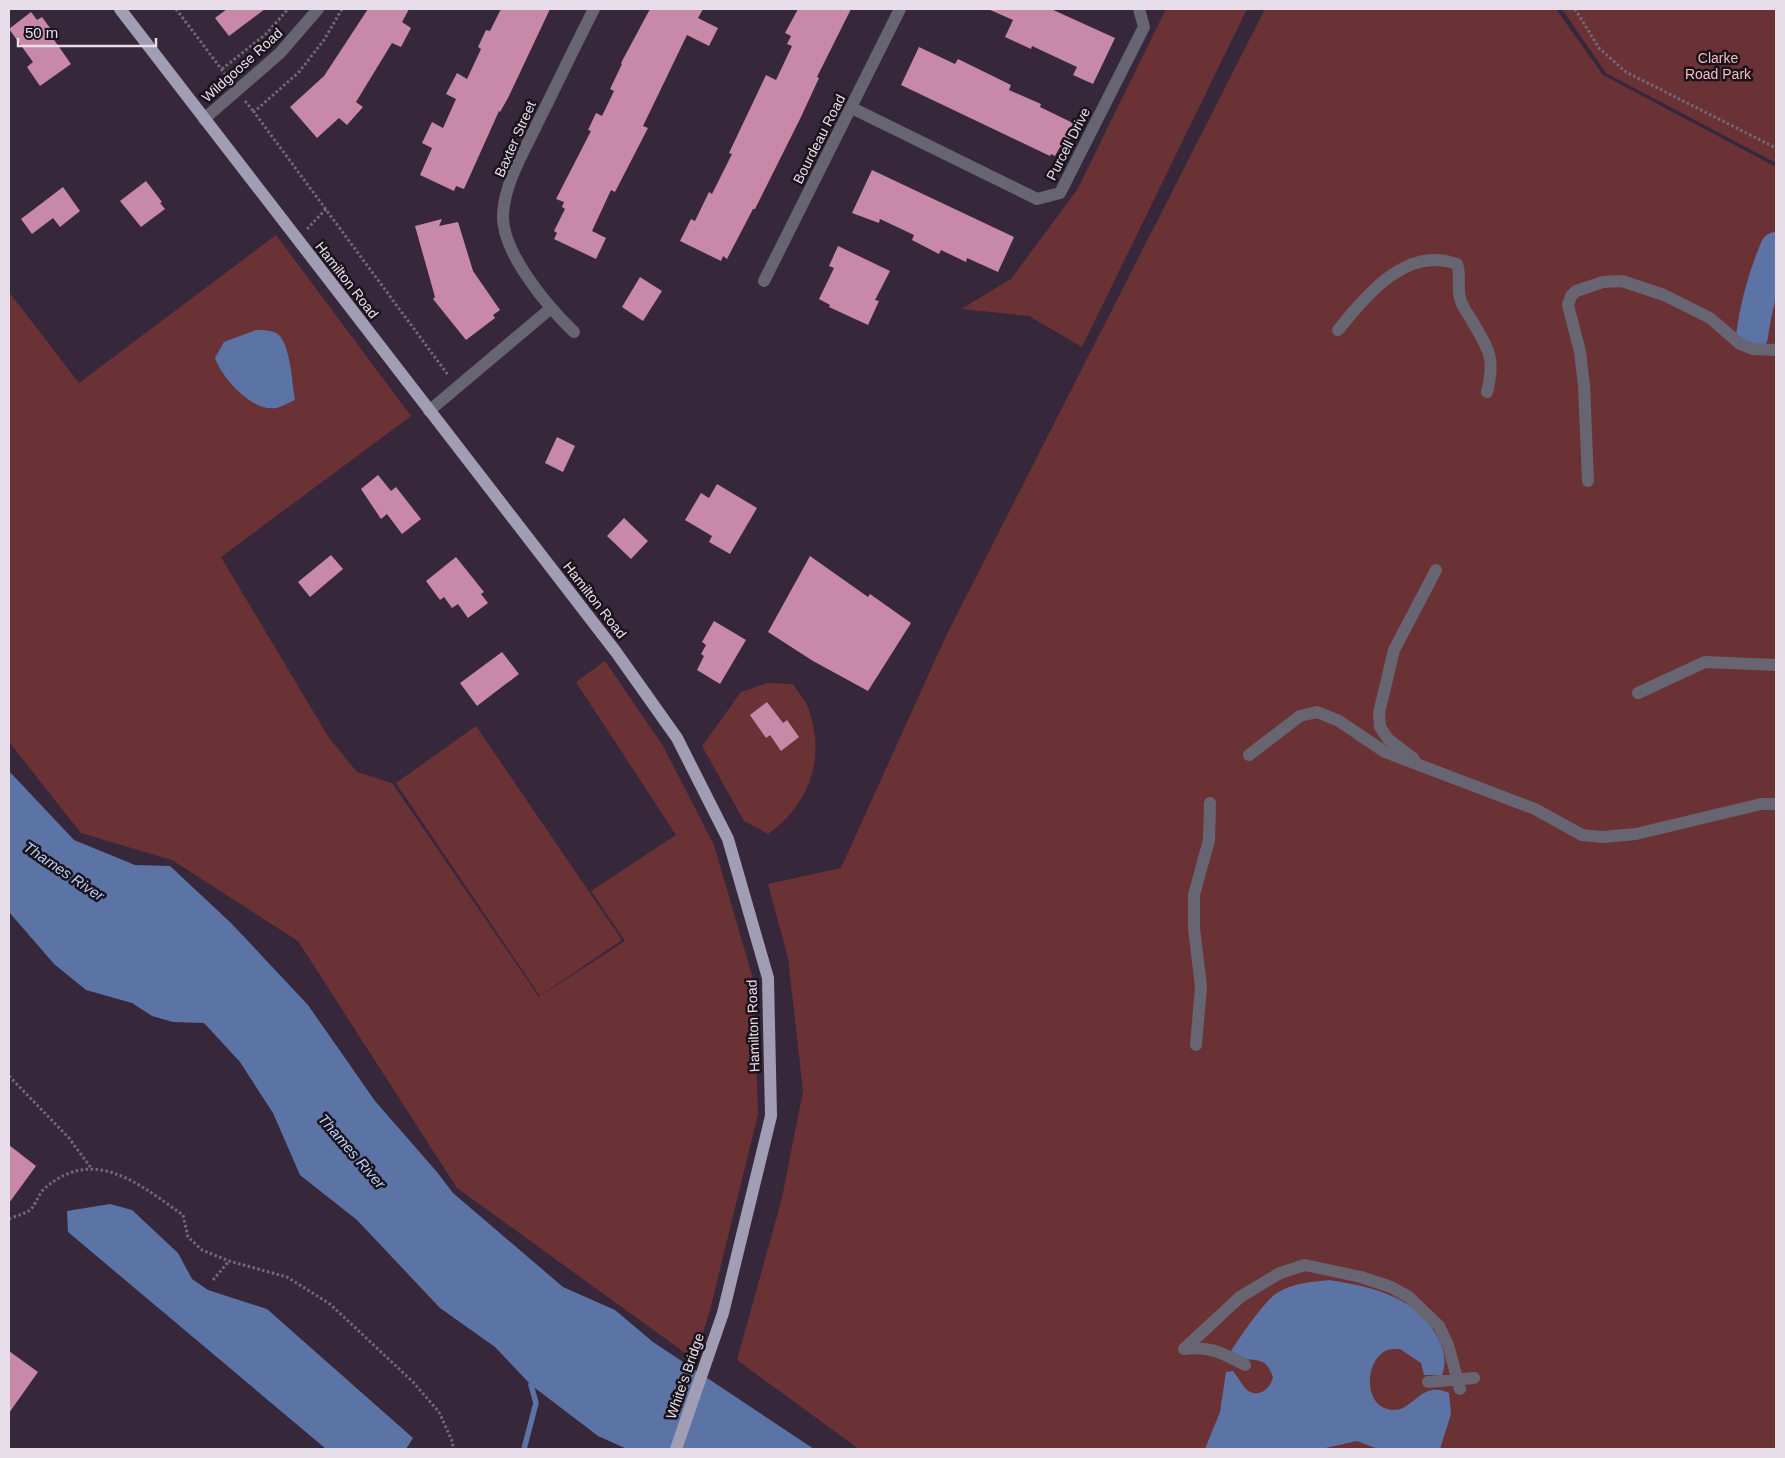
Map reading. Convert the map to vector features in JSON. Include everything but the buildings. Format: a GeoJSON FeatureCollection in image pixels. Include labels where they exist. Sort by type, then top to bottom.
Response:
{"type":"FeatureCollection","features":[{"type":"Feature","properties":{"kind":"main road","name":"Hamilton Road"},"geometry":{"type":"LineString","coordinates":[[120,9],[616,652],[677,738],[728,839],[768,978],[771,1116],[723,1313]]}},
{"type":"Feature","properties":{"kind":"main road","name":"White's Bridge"},"geometry":{"type":"LineString","coordinates":[[676,1449],[723,1313]]}},
{"type":"Feature","properties":{"kind":"street","name":"Wildgoose Road"},"geometry":{"type":"LineString","coordinates":[[204,120],[280,53],[318,9]]}},
{"type":"Feature","properties":{"kind":"street","name":"Baxter Street"},"geometry":{"type":"LineString","coordinates":[[574,332],[550,309],[526,275],[508,242],[503,214],[512,176],[594,9]]}},
{"type":"Feature","properties":{"kind":"street","name":"Bourdeau Road"},"geometry":{"type":"LineString","coordinates":[[764,281],[900,9]]}},
{"type":"Feature","properties":{"kind":"street","name":"Purcell Drive"},"geometry":{"type":"LineString","coordinates":[[852,108],[1037,199],[1060,193],[1144,27],[1139,9]]}},
{"type":"Feature","properties":{"kind":"street"},"geometry":{"type":"LineString","coordinates":[[1338,330],[1369,293],[1402,268],[1410,263],[1448,260],[1457,264],[1460,270],[1460,298],[1463,308],[1491,355],[1492,370],[1487,392]]}},
{"type":"Feature","properties":{"kind":"street"},"geometry":{"type":"LineString","coordinates":[[1588,481],[1587,423],[1583,376],[1580,352],[1568,305],[1571,296],[1576,291],[1603,282],[1622,281],[1664,295],[1710,318],[1740,344],[1753,349],[1776,350]]}},
{"type":"Feature","properties":{"kind":"street"},"geometry":{"type":"LineString","coordinates":[[430,411],[550,309]]}},
{"type":"Feature","properties":{"kind":"street"},"geometry":{"type":"LineString","coordinates":[[1426,768],[1388,739],[1380,727],[1379,713],[1394,650],[1436,570]]}},
{"type":"Feature","properties":{"kind":"street"},"geometry":{"type":"LineString","coordinates":[[1638,693],[1705,662],[1776,665]]}},
{"type":"Feature","properties":{"kind":"street"},"geometry":{"type":"LineString","coordinates":[[1249,755],[1300,716],[1317,712],[1339,721],[1385,752],[1535,809],[1582,835],[1602,837],[1636,834],[1761,804],[1776,804]]}},
{"type":"Feature","properties":{"kind":"street"},"geometry":{"type":"LineString","coordinates":[[1196,1045],[1201,987],[1194,928],[1194,895],[1209,840],[1210,802]]}},
{"type":"Feature","properties":{"kind":"street"},"geometry":{"type":"LineString","coordinates":[[1245,1365],[1220,1352],[1203,1347],[1184,1349],[1240,1297],[1280,1273],[1306,1265],[1361,1277],[1391,1287],[1409,1297],[1439,1326],[1448,1345],[1459,1384]]}},
{"type":"Feature","properties":{"kind":"street"},"geometry":{"type":"LineString","coordinates":[[1428,1382],[1459,1384],[1474,1378]]}},
{"type":"Feature","properties":{"kind":"path"},"geometry":{"type":"LineString","coordinates":[[176,9],[222,69],[266,34],[288,9]]}},
{"type":"Feature","properties":{"kind":"path"},"geometry":{"type":"LineString","coordinates":[[342,9],[324,40],[299,72],[254,112],[458,387]]}},
{"type":"Feature","properties":{"kind":"path"},"geometry":{"type":"LineString","coordinates":[[1574,9],[1600,48],[1626,72],[1776,148]]}},
{"type":"Feature","properties":{"kind":"path"},"geometry":{"type":"LineString","coordinates":[[297,239],[326,209]]}},
{"type":"Feature","properties":{"kind":"path"},"geometry":{"type":"LineString","coordinates":[[9,1076],[70,1138],[91,1168]]}},
{"type":"Feature","properties":{"kind":"path"},"geometry":{"type":"LineString","coordinates":[[9,1219],[30,1210],[43,1189],[67,1172],[91,1168],[129,1178],[183,1215],[188,1237],[202,1250],[229,1261],[287,1277],[330,1304],[413,1382],[439,1412],[453,1443],[452,1449]]}},
{"type":"Feature","properties":{"kind":"path"},"geometry":{"type":"LineString","coordinates":[[213,1280],[229,1261]]}},
{"type":"Feature","properties":{"kind":"green space"},"geometry":{"type":"Polygon","coordinates":[[[1166,9],[1247,9],[1082,347],[1029,316],[961,309],[1011,279],[1077,190],[1166,9]]]}},
{"type":"Feature","properties":{"kind":"green space"},"geometry":{"type":"Polygon","coordinates":[[[1265,9],[1556,9],[1603,75],[1776,167],[1776,1449],[859,1449],[737,1360],[782,1198],[803,1091],[788,958],[768,884],[841,868],[946,636],[1265,9]]]}},
{"type":"Feature","properties":{"kind":"green space","name":"Clarke Road Park"},"geometry":{"type":"Polygon","coordinates":[[[1562,9],[1776,9],[1776,163],[1606,73],[1562,9]]]}},
{"type":"Feature","properties":{"kind":"green space"},"geometry":{"type":"Polygon","coordinates":[[[276,235],[411,416],[221,557],[329,738],[357,772],[392,783],[539,997],[625,941],[591,891],[676,835],[576,682],[605,661],[663,746],[714,845],[754,982],[758,1114],[710,1310],[695,1360],[457,1188],[298,941],[172,860],[81,833],[9,742],[9,292],[79,383],[276,235]]]}},
{"type":"Feature","properties":{"kind":"green space"},"geometry":{"type":"Polygon","coordinates":[[[768,683],[793,684],[809,710],[816,746],[810,779],[803,795],[794,809],[768,834],[744,821],[702,746],[741,692],[768,683]]]}},
{"type":"Feature","properties":{"kind":"green space"},"geometry":{"type":"Polygon","coordinates":[[[476,726],[622,940],[540,996],[396,783],[476,726]]]}},
{"type":"Feature","properties":{"kind":"water"},"geometry":{"type":"Polygon","coordinates":[[[256,330],[277,333],[286,348],[295,400],[276,408],[257,405],[239,392],[224,375],[215,358],[224,342],[256,330]]]}},
{"type":"Feature","properties":{"kind":"water","name":"Thames River"},"geometry":{"type":"Polygon","coordinates":[[[9,771],[74,840],[135,865],[170,866],[231,923],[308,1005],[375,1101],[453,1193],[563,1287],[615,1310],[653,1342],[814,1449],[627,1449],[598,1436],[531,1385],[495,1347],[440,1308],[357,1220],[300,1175],[273,1113],[240,1062],[204,1023],[173,1022],[152,1016],[132,1003],[86,990],[54,964],[9,912],[9,771]]]}},
{"type":"Feature","properties":{"kind":"water"},"geometry":{"type":"Polygon","coordinates":[[[110,1204],[132,1210],[178,1253],[192,1279],[208,1290],[267,1309],[413,1438],[406,1449],[326,1449],[68,1232],[67,1211],[110,1204]]]}},
{"type":"Feature","properties":{"kind":"water"},"geometry":{"type":"Polygon","coordinates":[[[1329,1280],[1377,1290],[1392,1296],[1418,1312],[1429,1324],[1438,1338],[1443,1352],[1445,1361],[1442,1375],[1424,1375],[1421,1363],[1400,1349],[1390,1349],[1378,1357],[1373,1366],[1370,1375],[1370,1385],[1372,1395],[1377,1403],[1384,1408],[1394,1410],[1407,1406],[1431,1390],[1449,1393],[1451,1414],[1440,1449],[1378,1449],[1357,1441],[1321,1449],[1205,1449],[1220,1412],[1226,1372],[1233,1371],[1245,1388],[1249,1392],[1254,1393],[1262,1392],[1266,1389],[1273,1377],[1263,1362],[1243,1358],[1231,1351],[1240,1337],[1266,1303],[1277,1293],[1289,1287],[1329,1280]]]}},
{"type":"Feature","properties":{"kind":"waterway"},"geometry":{"type":"LineString","coordinates":[[1752,336],[1761,291],[1776,248]]}},
{"type":"Feature","properties":{"kind":"waterway"},"geometry":{"type":"LineString","coordinates":[[524,1449],[536,1403],[531,1385]]}}]}
